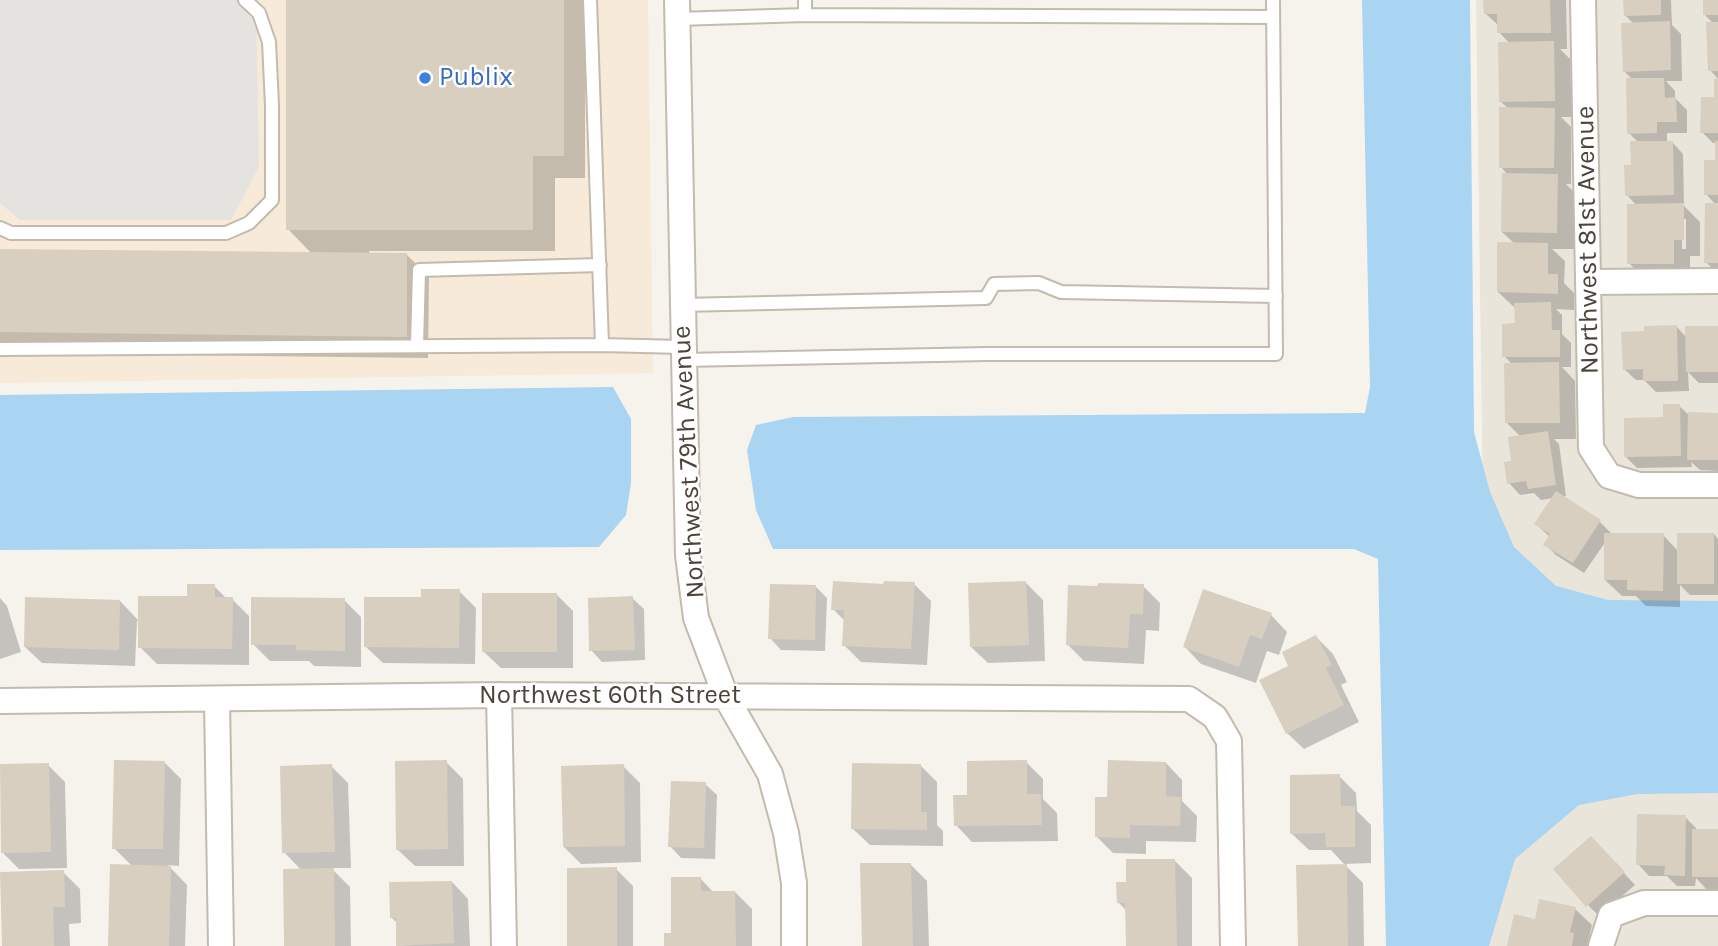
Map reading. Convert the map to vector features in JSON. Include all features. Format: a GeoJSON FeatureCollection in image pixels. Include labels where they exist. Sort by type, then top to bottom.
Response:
{"type":"FeatureCollection","features":[{"type":"Feature","properties":{"kind":"street","name":"Northwest 81st Avenue"},"geometry":{"type":"LineString","coordinates":[[1583,0],[1591,448],[1609,475],[1639,485],[1718,485]]}},
{"type":"Feature","properties":{"kind":"street","name":"Northwest 79th Avenue"},"geometry":{"type":"LineString","coordinates":[[677,10],[683,354],[688,555],[691,580],[696,618],[726,697],[770,774],[786,834],[794,883],[794,946]]}},
{"type":"Feature","properties":{"kind":"street"},"geometry":{"type":"LineString","coordinates":[[1589,282],[1718,281]]}},
{"type":"Feature","properties":{"kind":"street"},"geometry":{"type":"LineString","coordinates":[[499,695],[504,946]]}},
{"type":"Feature","properties":{"kind":"street","name":"Northwest 60th Street"},"geometry":{"type":"LineString","coordinates":[[0,701],[499,695],[1189,699],[1215,717],[1229,741],[1233,946]]}},
{"type":"Feature","properties":{"kind":"street"},"geometry":{"type":"LineString","coordinates":[[217,699],[221,946]]}},
{"type":"Feature","properties":{"kind":"street"},"geometry":{"type":"LineString","coordinates":[[1601,946],[1611,915],[1644,903],[1718,903]]}},
{"type":"Feature","properties":{"kind":"lane"},"geometry":{"type":"LineString","coordinates":[[0,228],[12,233],[226,233],[249,223],[272,200],[272,105],[269,42],[259,13],[245,0]]}},
{"type":"Feature","properties":{"kind":"lane"},"geometry":{"type":"LineString","coordinates":[[590,0],[602,345]]}},
{"type":"Feature","properties":{"kind":"lane"},"geometry":{"type":"LineString","coordinates":[[804,0],[805,15]]}},
{"type":"Feature","properties":{"kind":"lane"},"geometry":{"type":"LineString","coordinates":[[0,349],[602,345],[683,354],[1276,354],[1273,0]]}},
{"type":"Feature","properties":{"kind":"lane"},"geometry":{"type":"LineString","coordinates":[[677,10],[805,15],[1273,17]]}},
{"type":"Feature","properties":{"kind":"lane"},"geometry":{"type":"LineString","coordinates":[[417,346],[419,270],[600,265]]}},
{"type":"Feature","properties":{"kind":"lane"},"geometry":{"type":"LineString","coordinates":[[682,305],[986,298],[994,284],[1039,283],[1060,292],[1276,296]]}},
{"type":"Feature","properties":{"kind":"shaded area"},"geometry":{"type":"Polygon","coordinates":[[[0,0],[648,0],[653,373],[0,383],[0,0]]]}},
{"type":"Feature","properties":{"kind":"shaded area"},"geometry":{"type":"Polygon","coordinates":[[[0,0],[256,0],[259,167],[231,220],[20,220],[0,203],[0,0]]]}},
{"type":"Feature","properties":{"kind":"shaded area"},"geometry":{"type":"Polygon","coordinates":[[[1476,0],[1718,0],[1718,946],[1489,946],[1476,0]]]}},
{"type":"Feature","properties":{"kind":"water"},"geometry":{"type":"Polygon","coordinates":[[[1362,0],[1470,0],[1474,432],[1490,492],[1514,547],[1556,586],[1608,600],[1718,601],[1718,793],[1637,794],[1579,805],[1515,859],[1489,946],[1386,946],[1378,559],[1354,549],[773,549],[756,510],[747,450],[756,425],[793,417],[1365,413],[1370,387],[1362,0]]]}},
{"type":"Feature","properties":{"kind":"water"},"geometry":{"type":"Polygon","coordinates":[[[613,387],[631,419],[631,483],[626,515],[599,547],[0,550],[0,395],[613,387]]]}},
{"type":"Feature","properties":{"kind":"building","name":"Publix"},"geometry":{"type":"Polygon","coordinates":[[[286,0],[564,0],[564,156],[533,156],[533,230],[286,230],[286,0]]]}},
{"type":"Feature","properties":{"kind":"building"},"geometry":{"type":"Polygon","coordinates":[[[1483,0],[1550,0],[1551,33],[1497,33],[1497,14],[1484,14],[1483,0]]]}},
{"type":"Feature","properties":{"kind":"building"},"geometry":{"type":"Polygon","coordinates":[[[1623,0],[1661,0],[1661,15],[1624,16],[1623,0]]]}},
{"type":"Feature","properties":{"kind":"building"},"geometry":{"type":"Polygon","coordinates":[[[1703,0],[1718,0],[1718,15],[1703,15],[1703,0]]]}},
{"type":"Feature","properties":{"kind":"building"},"geometry":{"type":"Polygon","coordinates":[[[1670,21],[1671,70],[1623,72],[1621,23],[1670,21]]]}},
{"type":"Feature","properties":{"kind":"building"},"geometry":{"type":"Polygon","coordinates":[[[1706,22],[1718,22],[1718,71],[1708,71],[1706,22]]]}},
{"type":"Feature","properties":{"kind":"building"},"geometry":{"type":"Polygon","coordinates":[[[1554,41],[1555,101],[1499,102],[1498,42],[1554,41]]]}},
{"type":"Feature","properties":{"kind":"building"},"geometry":{"type":"Polygon","coordinates":[[[1626,78],[1664,78],[1665,98],[1676,97],[1677,122],[1657,122],[1657,133],[1627,134],[1626,78]]]}},
{"type":"Feature","properties":{"kind":"building"},"geometry":{"type":"Polygon","coordinates":[[[1714,79],[1718,79],[1718,133],[1700,133],[1701,97],[1714,97],[1714,79]]]}},
{"type":"Feature","properties":{"kind":"building"},"geometry":{"type":"Polygon","coordinates":[[[1499,107],[1555,108],[1554,168],[1499,168],[1499,107]]]}},
{"type":"Feature","properties":{"kind":"building"},"geometry":{"type":"Polygon","coordinates":[[[1630,141],[1673,141],[1674,195],[1625,196],[1624,165],[1631,165],[1630,141]]]}},
{"type":"Feature","properties":{"kind":"building"},"geometry":{"type":"Polygon","coordinates":[[[1715,141],[1718,141],[1718,195],[1704,195],[1704,160],[1715,160],[1715,141]]]}},
{"type":"Feature","properties":{"kind":"building"},"geometry":{"type":"Polygon","coordinates":[[[1502,173],[1558,174],[1557,233],[1501,232],[1502,173]]]}},
{"type":"Feature","properties":{"kind":"building"},"geometry":{"type":"Polygon","coordinates":[[[1684,203],[1684,240],[1674,240],[1674,264],[1627,264],[1627,204],[1684,203]]]}},
{"type":"Feature","properties":{"kind":"building"},"geometry":{"type":"Polygon","coordinates":[[[1705,203],[1718,203],[1718,263],[1704,263],[1705,203]]]}},
{"type":"Feature","properties":{"kind":"building"},"geometry":{"type":"Polygon","coordinates":[[[1497,242],[1548,243],[1548,274],[1558,274],[1558,294],[1497,292],[1497,242]]]}},
{"type":"Feature","properties":{"kind":"building"},"geometry":{"type":"Polygon","coordinates":[[[0,249],[407,253],[407,337],[0,332],[0,249]]]}},
{"type":"Feature","properties":{"kind":"building"},"geometry":{"type":"Polygon","coordinates":[[[1551,302],[1552,330],[1560,330],[1560,357],[1502,357],[1502,324],[1515,323],[1514,303],[1551,302]]]}},
{"type":"Feature","properties":{"kind":"building"},"geometry":{"type":"Polygon","coordinates":[[[1677,325],[1678,381],[1643,381],[1643,369],[1623,370],[1621,332],[1644,331],[1644,326],[1677,325]]]}},
{"type":"Feature","properties":{"kind":"building"},"geometry":{"type":"Polygon","coordinates":[[[1685,326],[1718,326],[1718,372],[1686,372],[1685,326]]]}},
{"type":"Feature","properties":{"kind":"building"},"geometry":{"type":"Polygon","coordinates":[[[1559,362],[1560,423],[1505,423],[1504,363],[1559,362]]]}},
{"type":"Feature","properties":{"kind":"building"},"geometry":{"type":"Polygon","coordinates":[[[1663,404],[1680,404],[1681,456],[1624,457],[1624,418],[1663,417],[1663,404]]]}},
{"type":"Feature","properties":{"kind":"building"},"geometry":{"type":"Polygon","coordinates":[[[1688,412],[1718,413],[1718,460],[1687,460],[1688,412]]]}},
{"type":"Feature","properties":{"kind":"building"},"geometry":{"type":"Polygon","coordinates":[[[1548,431],[1556,485],[1528,489],[1526,481],[1507,484],[1504,462],[1511,461],[1508,437],[1548,431]]]}},
{"type":"Feature","properties":{"kind":"building"},"geometry":{"type":"Polygon","coordinates":[[[1556,491],[1601,520],[1573,563],[1543,545],[1550,534],[1534,524],[1556,491]]]}},
{"type":"Feature","properties":{"kind":"building"},"geometry":{"type":"Polygon","coordinates":[[[1604,533],[1664,533],[1663,591],[1627,590],[1627,580],[1604,580],[1604,533]]]}},
{"type":"Feature","properties":{"kind":"building"},"geometry":{"type":"Polygon","coordinates":[[[1677,533],[1714,533],[1714,584],[1677,584],[1677,533]]]}},
{"type":"Feature","properties":{"kind":"building"},"geometry":{"type":"Polygon","coordinates":[[[833,581],[883,584],[884,581],[915,582],[911,649],[842,646],[844,610],[831,610],[833,581]]]}},
{"type":"Feature","properties":{"kind":"building"},"geometry":{"type":"Polygon","coordinates":[[[1026,581],[1029,645],[970,647],[968,583],[1026,581]]]}},
{"type":"Feature","properties":{"kind":"building"},"geometry":{"type":"Polygon","coordinates":[[[1098,583],[1144,584],[1143,614],[1130,614],[1128,648],[1066,645],[1068,585],[1097,586],[1098,583]]]}},
{"type":"Feature","properties":{"kind":"building"},"geometry":{"type":"Polygon","coordinates":[[[187,584],[215,584],[215,597],[233,597],[232,649],[138,648],[138,596],[187,596],[187,584]]]}},
{"type":"Feature","properties":{"kind":"building"},"geometry":{"type":"Polygon","coordinates":[[[770,584],[816,585],[815,640],[768,639],[770,584]]]}},
{"type":"Feature","properties":{"kind":"building"},"geometry":{"type":"Polygon","coordinates":[[[421,589],[460,589],[459,648],[364,647],[364,597],[421,597],[421,589]]]}},
{"type":"Feature","properties":{"kind":"building"},"geometry":{"type":"Polygon","coordinates":[[[1203,589],[1272,613],[1262,639],[1250,635],[1239,667],[1183,647],[1203,589]]]}},
{"type":"Feature","properties":{"kind":"building"},"geometry":{"type":"Polygon","coordinates":[[[482,593],[557,593],[557,652],[482,652],[482,593]]]}},
{"type":"Feature","properties":{"kind":"building"},"geometry":{"type":"Polygon","coordinates":[[[633,596],[635,650],[589,651],[588,598],[633,596]]]}},
{"type":"Feature","properties":{"kind":"building"},"geometry":{"type":"Polygon","coordinates":[[[25,597],[120,600],[119,650],[24,647],[25,597]]]}},
{"type":"Feature","properties":{"kind":"building"},"geometry":{"type":"Polygon","coordinates":[[[251,597],[345,598],[345,651],[296,650],[296,645],[251,645],[251,597]]]}},
{"type":"Feature","properties":{"kind":"building"},"geometry":{"type":"Polygon","coordinates":[[[1316,635],[1332,665],[1326,668],[1344,705],[1286,734],[1259,680],[1288,666],[1282,652],[1316,635]]]}},
{"type":"Feature","properties":{"kind":"building"},"geometry":{"type":"Polygon","coordinates":[[[114,760],[165,761],[163,849],[112,849],[114,760]]]}},
{"type":"Feature","properties":{"kind":"building"},"geometry":{"type":"Polygon","coordinates":[[[447,760],[448,849],[396,850],[395,761],[447,760]]]}},
{"type":"Feature","properties":{"kind":"building"},"geometry":{"type":"Polygon","coordinates":[[[1027,760],[1027,794],[1041,794],[1042,825],[954,826],[953,795],[967,795],[967,761],[1027,760]]]}},
{"type":"Feature","properties":{"kind":"building"},"geometry":{"type":"Polygon","coordinates":[[[1108,760],[1166,762],[1166,796],[1181,797],[1180,826],[1130,825],[1130,838],[1095,837],[1095,797],[1107,797],[1108,760]]]}},
{"type":"Feature","properties":{"kind":"building"},"geometry":{"type":"Polygon","coordinates":[[[49,763],[51,852],[1,853],[0,764],[49,763]]]}},
{"type":"Feature","properties":{"kind":"building"},"geometry":{"type":"Polygon","coordinates":[[[852,763],[921,764],[921,812],[927,812],[927,830],[851,829],[852,763]]]}},
{"type":"Feature","properties":{"kind":"building"},"geometry":{"type":"Polygon","coordinates":[[[332,764],[335,852],[282,853],[280,766],[332,764]]]}},
{"type":"Feature","properties":{"kind":"building"},"geometry":{"type":"Polygon","coordinates":[[[624,764],[625,846],[563,847],[561,766],[624,764]]]}},
{"type":"Feature","properties":{"kind":"building"},"geometry":{"type":"Polygon","coordinates":[[[1340,774],[1341,806],[1355,806],[1355,847],[1326,847],[1325,833],[1290,834],[1290,775],[1340,774]]]}},
{"type":"Feature","properties":{"kind":"building"},"geometry":{"type":"Polygon","coordinates":[[[671,781],[706,782],[704,848],[668,847],[671,781]]]}},
{"type":"Feature","properties":{"kind":"building"},"geometry":{"type":"Polygon","coordinates":[[[1637,814],[1686,815],[1685,876],[1664,875],[1665,866],[1636,865],[1637,814]]]}},
{"type":"Feature","properties":{"kind":"building"},"geometry":{"type":"Polygon","coordinates":[[[1692,829],[1718,829],[1718,877],[1692,877],[1692,829]]]}},
{"type":"Feature","properties":{"kind":"building"},"geometry":{"type":"Polygon","coordinates":[[[1591,836],[1625,872],[1586,907],[1553,869],[1591,836]]]}},
{"type":"Feature","properties":{"kind":"building"},"geometry":{"type":"Polygon","coordinates":[[[1126,859],[1175,859],[1177,946],[1126,946],[1125,903],[1117,903],[1116,882],[1126,882],[1126,859]]]}},
{"type":"Feature","properties":{"kind":"building"},"geometry":{"type":"Polygon","coordinates":[[[860,863],[911,863],[913,946],[862,946],[860,863]]]}},
{"type":"Feature","properties":{"kind":"building"},"geometry":{"type":"Polygon","coordinates":[[[110,864],[171,866],[169,946],[108,946],[110,864]]]}},
{"type":"Feature","properties":{"kind":"building"},"geometry":{"type":"Polygon","coordinates":[[[1347,864],[1348,946],[1298,946],[1296,865],[1347,864]]]}},
{"type":"Feature","properties":{"kind":"building"},"geometry":{"type":"Polygon","coordinates":[[[617,867],[617,946],[567,946],[567,868],[617,867]]]}},
{"type":"Feature","properties":{"kind":"building"},"geometry":{"type":"Polygon","coordinates":[[[334,868],[335,946],[284,946],[283,869],[334,868]]]}},
{"type":"Feature","properties":{"kind":"building"},"geometry":{"type":"Polygon","coordinates":[[[64,870],[65,907],[53,907],[54,946],[2,946],[0,872],[64,870]]]}},
{"type":"Feature","properties":{"kind":"building"},"geometry":{"type":"Polygon","coordinates":[[[671,877],[701,877],[701,891],[735,891],[736,946],[664,946],[664,933],[671,933],[671,877]]]}},
{"type":"Feature","properties":{"kind":"building"},"geometry":{"type":"Polygon","coordinates":[[[452,881],[454,943],[396,946],[396,918],[390,918],[389,882],[452,881]]]}},
{"type":"Feature","properties":{"kind":"building"},"geometry":{"type":"Polygon","coordinates":[[[1539,899],[1576,907],[1570,932],[1574,933],[1572,946],[1507,946],[1514,914],[1535,919],[1539,899]]]}},
{"type":"Feature","properties":{"kind":"place","name":"Publix"},"geometry":{"type":"Point","coordinates":[425,78]}}]}
